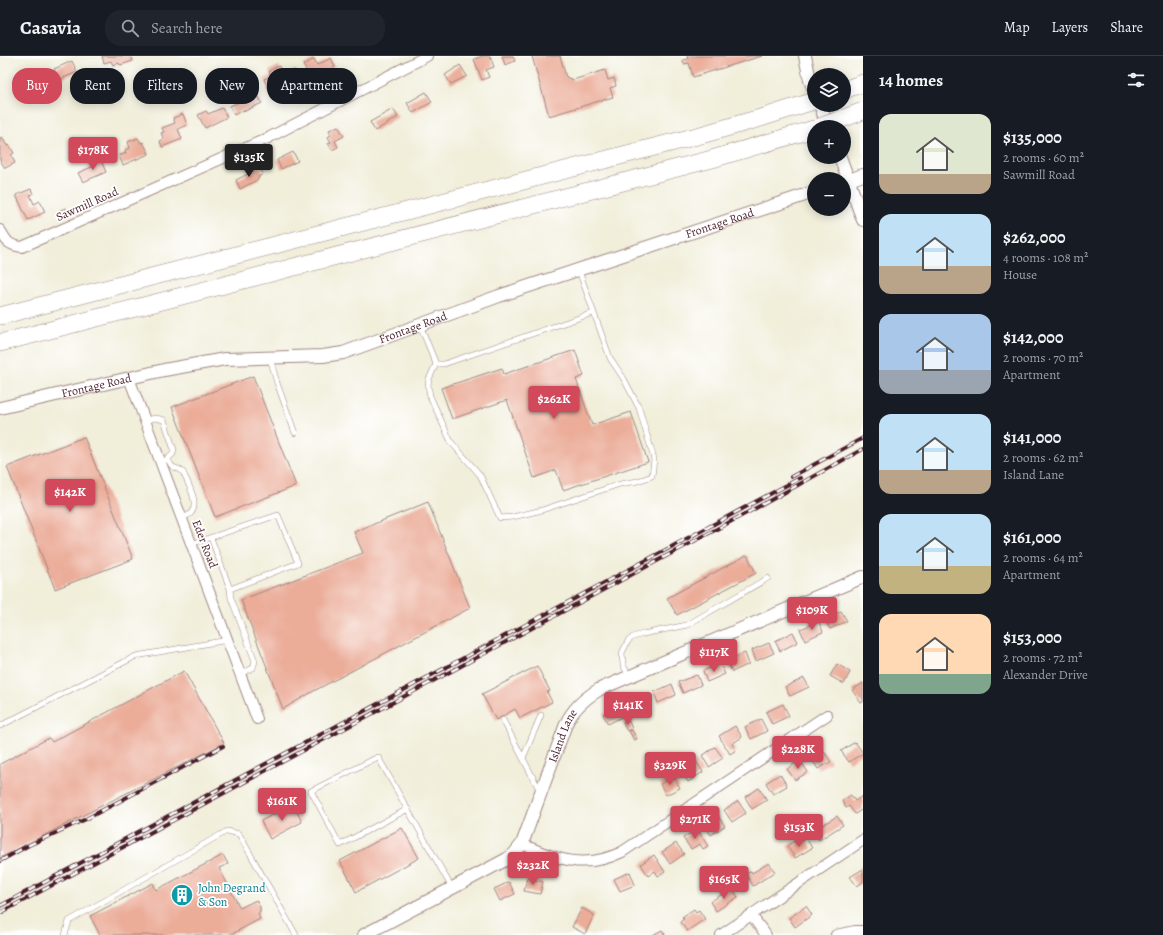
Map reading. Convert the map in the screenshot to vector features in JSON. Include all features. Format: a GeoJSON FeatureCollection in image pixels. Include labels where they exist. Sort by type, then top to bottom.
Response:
{"type":"FeatureCollection","features":[{"type":"Feature","properties":{"kind":"highway"},"geometry":{"type":"LineString","coordinates":[[851,87],[863,83]]}},
{"type":"Feature","properties":{"kind":"highway"},"geometry":{"type":"LineString","coordinates":[[0,316],[695,136],[807,102]]}},
{"type":"Feature","properties":{"kind":"highway"},"geometry":{"type":"LineString","coordinates":[[842,120],[863,111]]}},
{"type":"Feature","properties":{"kind":"highway"},"geometry":{"type":"LineString","coordinates":[[0,343],[712,159],[807,131]]}},
{"type":"Feature","properties":{"kind":"street","name":"Sawmill Road"},"geometry":{"type":"LineString","coordinates":[[0,230],[5,239],[12,246],[22,247],[266,139],[427,56]]}},
{"type":"Feature","properties":{"kind":"street"},"geometry":{"type":"LineString","coordinates":[[805,56],[808,68]]}},
{"type":"Feature","properties":{"kind":"street"},"geometry":{"type":"LineString","coordinates":[[851,179],[863,174]]}},
{"type":"Feature","properties":{"kind":"street"},"geometry":{"type":"LineString","coordinates":[[851,192],[862,216]]}},
{"type":"Feature","properties":{"kind":"street","name":"Frontage Road"},"geometry":{"type":"LineString","coordinates":[[0,408],[164,370],[225,358],[323,356],[343,353],[499,296],[579,271],[807,194]]}},
{"type":"Feature","properties":{"kind":"street","name":"Eder Road"},"geometry":{"type":"LineString","coordinates":[[129,378],[144,420],[164,461],[191,544],[257,719]]}},
{"type":"Feature","properties":{"kind":"street","name":"Island Lane"},"geometry":{"type":"LineString","coordinates":[[364,935],[514,854],[522,844],[566,724],[573,711],[585,699],[600,689],[863,577]]}},
{"type":"Feature","properties":{"kind":"street"},"geometry":{"type":"LineString","coordinates":[[522,844],[543,854],[576,863],[589,863],[610,858],[622,852],[827,715]]}},
{"type":"Feature","properties":{"kind":"street"},"geometry":{"type":"LineString","coordinates":[[721,935],[863,840]]}},
{"type":"Feature","properties":{"kind":"street"},"geometry":{"type":"LineString","coordinates":[[751,915],[766,935]]}},
{"type":"Feature","properties":{"kind":"street"},"geometry":{"type":"LineString","coordinates":[[836,935],[855,931],[863,932]]}},
{"type":"Feature","properties":{"kind":"lane"},"geometry":{"type":"LineString","coordinates":[[420,325],[436,364],[429,379],[428,385],[430,396],[451,442],[480,475],[500,518],[513,517],[542,510],[620,484],[638,481],[652,476],[654,459],[639,408],[624,379],[610,358],[579,271]]}},
{"type":"Feature","properties":{"kind":"lane"},"geometry":{"type":"LineString","coordinates":[[436,364],[444,364],[593,313]]}},
{"type":"Feature","properties":{"kind":"lane"},"geometry":{"type":"LineString","coordinates":[[270,357],[295,433]]}},
{"type":"Feature","properties":{"kind":"lane"},"geometry":{"type":"LineString","coordinates":[[144,420],[156,418],[164,420],[174,450],[173,454],[164,461],[170,466],[180,469],[183,472],[195,502],[195,507],[192,513],[182,518]]}},
{"type":"Feature","properties":{"kind":"lane"},"geometry":{"type":"LineString","coordinates":[[191,544],[278,515],[298,563],[230,589]]}},
{"type":"Feature","properties":{"kind":"lane"},"geometry":{"type":"LineString","coordinates":[[211,538],[230,589],[231,598],[255,661],[254,668],[240,674]]}},
{"type":"Feature","properties":{"kind":"lane"},"geometry":{"type":"LineString","coordinates":[[629,677],[622,658],[625,646],[633,637],[687,625],[768,578]]}},
{"type":"Feature","properties":{"kind":"lane"},"geometry":{"type":"LineString","coordinates":[[0,726],[136,656],[228,640]]}},
{"type":"Feature","properties":{"kind":"lane"},"geometry":{"type":"LineString","coordinates":[[523,758],[541,715]]}},
{"type":"Feature","properties":{"kind":"lane"},"geometry":{"type":"LineString","coordinates":[[503,720],[541,792]]}},
{"type":"Feature","properties":{"kind":"lane"},"geometry":{"type":"LineString","coordinates":[[408,809],[340,845],[311,791],[378,757],[408,809],[452,888]]}},
{"type":"Feature","properties":{"kind":"lane"},"geometry":{"type":"LineString","coordinates":[[65,935],[68,921],[227,831],[239,834],[296,935]]}},
{"type":"Feature","properties":{"kind":"building"},"geometry":{"type":"Polygon","coordinates":[[[102,56],[131,56],[133,61],[120,65],[119,63],[113,65],[111,61],[104,63],[102,56]]]}},
{"type":"Feature","properties":{"kind":"building"},"geometry":{"type":"Polygon","coordinates":[[[483,56],[490,56],[494,67],[486,70],[489,77],[482,80],[474,59],[483,56]]]}},
{"type":"Feature","properties":{"kind":"building"},"geometry":{"type":"Polygon","coordinates":[[[502,56],[513,56],[515,61],[505,65],[502,56]]]}},
{"type":"Feature","properties":{"kind":"building"},"geometry":{"type":"Polygon","coordinates":[[[532,56],[560,56],[566,77],[573,80],[605,70],[608,80],[614,78],[616,86],[610,88],[613,97],[549,116],[532,56]]]}},
{"type":"Feature","properties":{"kind":"building"},"geometry":{"type":"Polygon","coordinates":[[[687,56],[762,56],[693,77],[689,63],[684,64],[683,60],[688,59],[687,56]]]}},
{"type":"Feature","properties":{"kind":"building"},"geometry":{"type":"Polygon","coordinates":[[[331,58],[335,67],[305,68],[303,65],[314,59],[317,65],[331,58]]]}},
{"type":"Feature","properties":{"kind":"building"},"geometry":{"type":"Polygon","coordinates":[[[72,61],[75,68],[70,68],[70,75],[62,79],[62,68],[56,68],[72,61]]]}},
{"type":"Feature","properties":{"kind":"building"},"geometry":{"type":"Polygon","coordinates":[[[460,65],[467,76],[451,84],[445,75],[460,65]]]}},
{"type":"Feature","properties":{"kind":"building"},"geometry":{"type":"Polygon","coordinates":[[[267,78],[267,86],[264,79],[267,78]]]}},
{"type":"Feature","properties":{"kind":"building"},"geometry":{"type":"Polygon","coordinates":[[[426,92],[432,102],[413,113],[407,103],[426,92]]]}},
{"type":"Feature","properties":{"kind":"building"},"geometry":{"type":"Polygon","coordinates":[[[259,98],[262,103],[234,115],[230,106],[234,104],[259,104],[259,98]]]}},
{"type":"Feature","properties":{"kind":"building"},"geometry":{"type":"Polygon","coordinates":[[[222,108],[227,117],[205,128],[198,115],[206,111],[208,114],[222,108]]]}},
{"type":"Feature","properties":{"kind":"building"},"geometry":{"type":"Polygon","coordinates":[[[393,109],[398,117],[375,131],[370,122],[393,109]]]}},
{"type":"Feature","properties":{"kind":"building"},"geometry":{"type":"Polygon","coordinates":[[[183,114],[187,125],[178,129],[182,139],[162,147],[160,141],[164,139],[161,133],[164,132],[162,128],[175,123],[173,118],[183,114]]]}},
{"type":"Feature","properties":{"kind":"building"},"geometry":{"type":"Polygon","coordinates":[[[338,126],[344,136],[335,141],[338,147],[332,150],[328,143],[331,142],[328,137],[331,135],[329,130],[338,126]]]}},
{"type":"Feature","properties":{"kind":"building"},"geometry":{"type":"Polygon","coordinates":[[[2,137],[7,146],[9,145],[14,153],[11,155],[15,163],[5,168],[0,160],[0,138],[2,137]]]}},
{"type":"Feature","properties":{"kind":"building"},"geometry":{"type":"Polygon","coordinates":[[[138,138],[141,143],[143,142],[149,154],[123,165],[119,156],[126,153],[125,150],[130,148],[128,142],[138,138]]]}},
{"type":"Feature","properties":{"kind":"building"},"geometry":{"type":"Polygon","coordinates":[[[293,152],[298,161],[281,169],[277,160],[293,152]]]}},
{"type":"Feature","properties":{"kind":"building"},"geometry":{"type":"Polygon","coordinates":[[[100,158],[106,172],[83,182],[78,173],[94,166],[92,162],[100,158]]]}},
{"type":"Feature","properties":{"kind":"building"},"geometry":{"type":"Polygon","coordinates":[[[260,168],[263,174],[258,177],[259,178],[257,180],[240,189],[236,180],[260,168]]]}},
{"type":"Feature","properties":{"kind":"building"},"geometry":{"type":"Polygon","coordinates":[[[31,189],[33,194],[30,195],[34,204],[40,201],[45,212],[28,220],[16,195],[31,189]]]}},
{"type":"Feature","properties":{"kind":"building"},"geometry":{"type":"Polygon","coordinates":[[[66,208],[68,215],[63,217],[60,210],[66,208]]]}},
{"type":"Feature","properties":{"kind":"building"},"geometry":{"type":"Polygon","coordinates":[[[575,350],[584,376],[576,379],[592,425],[631,412],[648,462],[563,490],[556,470],[534,478],[507,400],[452,419],[441,388],[502,368],[504,374],[575,350]]]}},
{"type":"Feature","properties":{"kind":"building"},"geometry":{"type":"Polygon","coordinates":[[[253,376],[296,486],[215,517],[172,407],[253,376]]]}},
{"type":"Feature","properties":{"kind":"building"},"geometry":{"type":"Polygon","coordinates":[[[84,437],[133,559],[55,589],[7,467],[84,437]]]}},
{"type":"Feature","properties":{"kind":"building"},"geometry":{"type":"Polygon","coordinates":[[[428,502],[470,608],[283,709],[241,600],[363,553],[354,532],[428,502]]]}},
{"type":"Feature","properties":{"kind":"building"},"geometry":{"type":"Polygon","coordinates":[[[747,555],[756,573],[677,615],[667,598],[747,555]]]}},
{"type":"Feature","properties":{"kind":"building"},"geometry":{"type":"Polygon","coordinates":[[[841,611],[847,621],[830,629],[825,619],[841,611]]]}},
{"type":"Feature","properties":{"kind":"building"},"geometry":{"type":"Polygon","coordinates":[[[819,622],[823,632],[805,640],[800,629],[819,622]]]}},
{"type":"Feature","properties":{"kind":"building"},"geometry":{"type":"Polygon","coordinates":[[[793,632],[798,642],[780,651],[775,641],[793,632]]]}},
{"type":"Feature","properties":{"kind":"building"},"geometry":{"type":"Polygon","coordinates":[[[769,643],[774,653],[756,661],[752,650],[769,643]]]}},
{"type":"Feature","properties":{"kind":"building"},"geometry":{"type":"Polygon","coordinates":[[[745,653],[749,664],[732,672],[727,661],[745,653]]]}},
{"type":"Feature","properties":{"kind":"building"},"geometry":{"type":"Polygon","coordinates":[[[720,664],[725,674],[707,682],[703,671],[720,664]]]}},
{"type":"Feature","properties":{"kind":"building"},"geometry":{"type":"Polygon","coordinates":[[[837,664],[850,672],[844,684],[830,676],[837,664]]]}},
{"type":"Feature","properties":{"kind":"building"},"geometry":{"type":"Polygon","coordinates":[[[537,666],[550,691],[547,692],[552,702],[520,718],[515,709],[496,720],[482,694],[537,666]]]}},
{"type":"Feature","properties":{"kind":"building"},"geometry":{"type":"Polygon","coordinates":[[[184,671],[224,743],[0,858],[0,764],[49,738],[52,742],[184,671]]]}},
{"type":"Feature","properties":{"kind":"building"},"geometry":{"type":"Polygon","coordinates":[[[697,675],[701,685],[683,693],[678,682],[697,675]]]}},
{"type":"Feature","properties":{"kind":"building"},"geometry":{"type":"Polygon","coordinates":[[[804,678],[809,687],[790,696],[785,687],[804,678]]]}},
{"type":"Feature","properties":{"kind":"building"},"geometry":{"type":"Polygon","coordinates":[[[863,683],[863,702],[861,703],[852,690],[863,683]]]}},
{"type":"Feature","properties":{"kind":"building"},"geometry":{"type":"Polygon","coordinates":[[[672,684],[676,695],[658,703],[654,692],[672,684]]]}},
{"type":"Feature","properties":{"kind":"building"},"geometry":{"type":"Polygon","coordinates":[[[642,698],[647,709],[634,714],[629,703],[642,698]]]}},
{"type":"Feature","properties":{"kind":"building"},"geometry":{"type":"Polygon","coordinates":[[[783,704],[789,716],[772,724],[766,712],[783,704]]]}},
{"type":"Feature","properties":{"kind":"building"},"geometry":{"type":"Polygon","coordinates":[[[618,708],[622,717],[608,724],[603,714],[618,708]]]}},
{"type":"Feature","properties":{"kind":"building"},"geometry":{"type":"Polygon","coordinates":[[[761,719],[767,731],[751,739],[745,727],[761,719]]]}},
{"type":"Feature","properties":{"kind":"building"},"geometry":{"type":"Polygon","coordinates":[[[629,721],[632,729],[627,731],[623,723],[629,721]]]}},
{"type":"Feature","properties":{"kind":"building"},"geometry":{"type":"Polygon","coordinates":[[[735,726],[742,737],[732,744],[736,750],[730,754],[719,736],[735,726]]]}},
{"type":"Feature","properties":{"kind":"building"},"geometry":{"type":"Polygon","coordinates":[[[632,730],[637,739],[634,740],[629,731],[632,730]]]}},
{"type":"Feature","properties":{"kind":"building"},"geometry":{"type":"Polygon","coordinates":[[[855,742],[863,753],[849,762],[841,751],[855,742]]]}},
{"type":"Feature","properties":{"kind":"building"},"geometry":{"type":"Polygon","coordinates":[[[715,747],[723,758],[709,767],[702,756],[715,747]]]}},
{"type":"Feature","properties":{"kind":"building"},"geometry":{"type":"Polygon","coordinates":[[[823,750],[831,762],[818,769],[811,758],[823,750]]]}},
{"type":"Feature","properties":{"kind":"building"},"geometry":{"type":"Polygon","coordinates":[[[800,760],[808,772],[795,780],[787,769],[800,760]]]}},
{"type":"Feature","properties":{"kind":"building"},"geometry":{"type":"Polygon","coordinates":[[[696,761],[703,772],[688,782],[681,771],[696,761]]]}},
{"type":"Feature","properties":{"kind":"building"},"geometry":{"type":"Polygon","coordinates":[[[780,774],[787,786],[773,794],[766,783],[780,774]]]}},
{"type":"Feature","properties":{"kind":"building"},"geometry":{"type":"Polygon","coordinates":[[[674,777],[680,788],[666,795],[660,784],[674,777]]]}},
{"type":"Feature","properties":{"kind":"building"},"geometry":{"type":"Polygon","coordinates":[[[759,788],[767,800],[752,809],[745,797],[759,788]]]}},
{"type":"Feature","properties":{"kind":"building"},"geometry":{"type":"Polygon","coordinates":[[[851,795],[855,801],[863,796],[863,809],[855,814],[849,806],[846,808],[842,801],[851,795]]]}},
{"type":"Feature","properties":{"kind":"building"},"geometry":{"type":"Polygon","coordinates":[[[738,801],[746,813],[732,822],[724,810],[738,801]]]}},
{"type":"Feature","properties":{"kind":"building"},"geometry":{"type":"Polygon","coordinates":[[[293,804],[302,822],[270,839],[261,821],[293,804]]]}},
{"type":"Feature","properties":{"kind":"building"},"geometry":{"type":"Polygon","coordinates":[[[717,815],[725,826],[711,835],[704,824],[717,815]]]}},
{"type":"Feature","properties":{"kind":"building"},"geometry":{"type":"Polygon","coordinates":[[[837,816],[843,825],[819,840],[813,831],[837,816]]]}},
{"type":"Feature","properties":{"kind":"building"},"geometry":{"type":"Polygon","coordinates":[[[402,828],[419,858],[356,892],[340,861],[402,828]]]}},
{"type":"Feature","properties":{"kind":"building"},"geometry":{"type":"Polygon","coordinates":[[[697,829],[708,846],[703,849],[700,844],[691,849],[683,838],[697,829]]]}},
{"type":"Feature","properties":{"kind":"building"},"geometry":{"type":"Polygon","coordinates":[[[806,838],[812,848],[795,858],[787,846],[794,841],[796,844],[806,838]]]}},
{"type":"Feature","properties":{"kind":"building"},"geometry":{"type":"Polygon","coordinates":[[[676,843],[684,854],[670,864],[662,852],[676,843]]]}},
{"type":"Feature","properties":{"kind":"building","name":"John Degrand & Son"},"geometry":{"type":"Polygon","coordinates":[[[223,855],[228,864],[219,868],[240,908],[256,900],[260,907],[258,914],[260,919],[230,935],[100,935],[90,916],[153,883],[156,890],[223,855]]]}},
{"type":"Feature","properties":{"kind":"building"},"geometry":{"type":"Polygon","coordinates":[[[654,855],[665,872],[658,876],[655,871],[648,876],[641,864],[654,855]]]}},
{"type":"Feature","properties":{"kind":"building"},"geometry":{"type":"Polygon","coordinates":[[[769,863],[775,872],[753,886],[746,874],[751,871],[752,873],[769,863]]]}},
{"type":"Feature","properties":{"kind":"building"},"geometry":{"type":"Polygon","coordinates":[[[863,869],[863,882],[857,886],[850,877],[863,869]]]}},
{"type":"Feature","properties":{"kind":"building"},"geometry":{"type":"Polygon","coordinates":[[[630,872],[635,885],[620,891],[614,879],[630,872]]]}},
{"type":"Feature","properties":{"kind":"building"},"geometry":{"type":"Polygon","coordinates":[[[527,878],[543,882],[540,894],[524,891],[527,878]]]}},
{"type":"Feature","properties":{"kind":"building"},"geometry":{"type":"Polygon","coordinates":[[[509,882],[515,894],[500,901],[494,889],[509,882]]]}},
{"type":"Feature","properties":{"kind":"building"},"geometry":{"type":"Polygon","coordinates":[[[732,888],[738,897],[716,911],[710,902],[732,888]]]}},
{"type":"Feature","properties":{"kind":"building"},"geometry":{"type":"Polygon","coordinates":[[[806,906],[812,915],[795,927],[789,918],[806,906]]]}},
{"type":"Feature","properties":{"kind":"building"},"geometry":{"type":"Polygon","coordinates":[[[582,908],[594,915],[585,934],[572,927],[582,908]]]}},
{"type":"Feature","properties":{"kind":"building"},"geometry":{"type":"Polygon","coordinates":[[[694,909],[696,912],[699,910],[705,919],[687,931],[680,922],[684,919],[682,917],[694,909]]]}},
{"type":"Feature","properties":{"kind":"building"},"geometry":{"type":"Polygon","coordinates":[[[662,930],[665,935],[653,935],[662,930]]]}},
{"type":"Feature","properties":{"kind":"railway"},"geometry":{"type":"LineString","coordinates":[[791,477],[863,438]]}},
{"type":"Feature","properties":{"kind":"railway"},"geometry":{"type":"LineString","coordinates":[[0,913],[769,501],[863,449]]}},
{"type":"Feature","properties":{"kind":"railway"},"geometry":{"type":"LineString","coordinates":[[0,906],[800,478]]}},
{"type":"Feature","properties":{"kind":"railway"},"geometry":{"type":"LineString","coordinates":[[0,861],[29,845],[86,819],[223,746]]}},
{"type":"Feature","properties":{"kind":"place","name":"John Degrand & Son"},"geometry":{"type":"Point","coordinates":[182,895]}}]}
